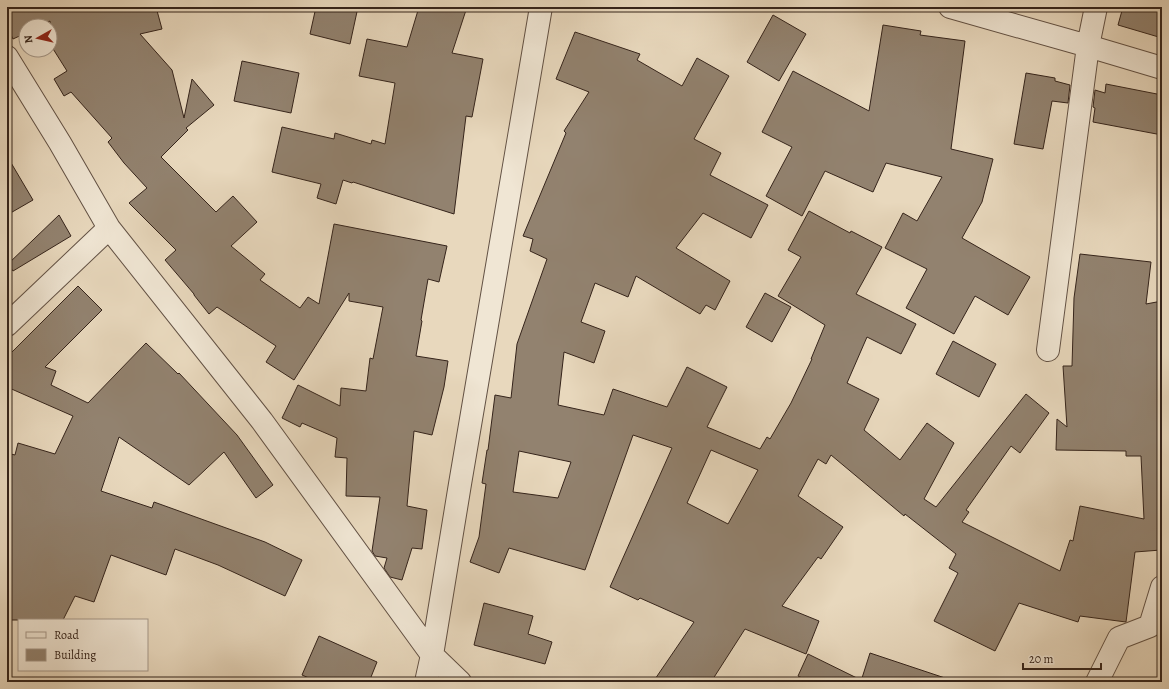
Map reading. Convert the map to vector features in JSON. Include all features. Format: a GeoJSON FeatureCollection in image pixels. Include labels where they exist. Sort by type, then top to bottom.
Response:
{"type":"FeatureCollection","features":[{"type":"Feature","properties":{"kind":"street"},"geometry":{"type":"LineString","coordinates":[[426,682],[432,655],[541,7]]}},
{"type":"Feature","properties":{"kind":"street"},"geometry":{"type":"LineString","coordinates":[[950,7],[1162,68]]}},
{"type":"Feature","properties":{"kind":"street"},"geometry":{"type":"LineString","coordinates":[[1048,350],[1088,46],[1096,7]]}},
{"type":"Feature","properties":{"kind":"street"},"geometry":{"type":"LineString","coordinates":[[7,57],[60,143],[109,228],[262,421],[432,655],[460,682]]}},
{"type":"Feature","properties":{"kind":"street"},"geometry":{"type":"LineString","coordinates":[[7,325],[109,228]]}},
{"type":"Feature","properties":{"kind":"street"},"geometry":{"type":"LineString","coordinates":[[1097,682],[1119,638],[1150,626],[1162,587]]}},
{"type":"Feature","properties":{"kind":"building"},"geometry":{"type":"Polygon","coordinates":[[[7,7],[156,7],[162,29],[140,34],[172,70],[184,118],[192,79],[214,105],[186,128],[188,130],[161,157],[216,212],[233,196],[257,222],[231,246],[265,274],[260,280],[300,308],[308,297],[319,304],[334,224],[447,246],[439,282],[428,279],[416,356],[448,361],[444,387],[432,435],[414,431],[407,506],[427,510],[422,549],[412,548],[402,580],[390,577],[384,568],[387,558],[375,556],[372,551],[380,497],[346,496],[347,458],[335,457],[337,438],[302,423],[300,427],[282,418],[298,385],[340,406],[341,388],[366,391],[370,358],[373,359],[383,307],[349,301],[349,293],[294,380],[266,362],[276,346],[217,307],[209,314],[165,260],[176,250],[129,203],[147,188],[124,163],[108,142],[112,138],[71,92],[64,96],[54,79],[67,71],[58,57],[58,18],[18,18],[18,37],[13,39],[7,27],[7,7]]]}},
{"type":"Feature","properties":{"kind":"building"},"geometry":{"type":"Polygon","coordinates":[[[316,7],[358,7],[350,44],[310,34],[316,7]]]}},
{"type":"Feature","properties":{"kind":"building"},"geometry":{"type":"Polygon","coordinates":[[[419,7],[467,7],[452,53],[483,59],[472,117],[466,116],[454,214],[343,180],[336,204],[317,198],[321,184],[272,172],[282,127],[334,139],[335,133],[371,144],[372,140],[385,144],[395,83],[359,76],[367,39],[407,47],[419,7]]]}},
{"type":"Feature","properties":{"kind":"building"},"geometry":{"type":"Polygon","coordinates":[[[1123,7],[1162,7],[1162,38],[1118,25],[1123,7]]]}},
{"type":"Feature","properties":{"kind":"building"},"geometry":{"type":"Polygon","coordinates":[[[773,15],[806,34],[779,81],[747,62],[773,15]]]}},
{"type":"Feature","properties":{"kind":"building"},"geometry":{"type":"Polygon","coordinates":[[[883,25],[921,31],[920,35],[965,41],[951,149],[993,159],[982,202],[962,238],[1030,277],[1008,315],[975,296],[954,334],[906,308],[927,269],[885,248],[903,213],[917,221],[942,177],[886,163],[873,192],[825,171],[802,216],[766,196],[792,147],[762,132],[793,71],[869,111],[883,25]]]}},
{"type":"Feature","properties":{"kind":"building"},"geometry":{"type":"Polygon","coordinates":[[[575,32],[640,54],[637,60],[682,86],[697,58],[729,76],[694,139],[721,153],[710,175],[768,205],[751,238],[703,213],[676,248],[730,281],[715,310],[706,305],[700,314],[636,276],[628,297],[595,283],[581,322],[605,331],[594,363],[564,352],[558,405],[604,415],[613,389],[667,407],[687,367],[727,387],[707,427],[760,449],[767,437],[770,439],[791,403],[812,359],[825,325],[778,296],[801,257],[788,250],[809,211],[850,233],[851,231],[882,247],[856,294],[916,324],[901,354],[867,337],[847,383],[879,399],[864,430],[900,460],[927,423],[954,443],[924,499],[936,507],[1026,394],[1049,413],[1020,453],[1011,446],[966,510],[969,512],[962,522],[1060,571],[1070,540],[1073,541],[1080,506],[1144,519],[1141,456],[1126,456],[1126,451],[1056,450],[1057,419],[1067,427],[1063,366],[1072,366],[1074,298],[1080,254],[1151,262],[1146,304],[1162,301],[1161,550],[1135,552],[1126,622],[1080,616],[1078,622],[1019,603],[995,651],[934,621],[958,573],[949,568],[956,554],[905,514],[904,516],[831,455],[826,464],[818,459],[798,496],[843,527],[821,559],[818,557],[782,606],[819,621],[806,654],[745,629],[711,682],[653,682],[694,622],[640,598],[638,600],[610,587],[672,448],[633,435],[585,570],[509,548],[499,573],[470,562],[479,537],[486,484],[482,483],[495,395],[511,398],[517,344],[547,259],[530,251],[533,239],[523,236],[566,133],[564,131],[589,92],[556,79],[575,32]],[[711,450],[687,503],[728,524],[758,470],[711,450]],[[519,451],[513,492],[558,498],[571,462],[519,451]]]}},
{"type":"Feature","properties":{"kind":"building"},"geometry":{"type":"Polygon","coordinates":[[[242,61],[299,73],[291,113],[234,101],[242,61]]]}},
{"type":"Feature","properties":{"kind":"building"},"geometry":{"type":"Polygon","coordinates":[[[1026,73],[1055,78],[1055,81],[1070,85],[1068,103],[1052,101],[1043,149],[1014,144],[1026,73]]]}},
{"type":"Feature","properties":{"kind":"building"},"geometry":{"type":"Polygon","coordinates":[[[1106,84],[1162,95],[1162,135],[1093,122],[1095,90],[1105,93],[1106,84]]]}},
{"type":"Feature","properties":{"kind":"building"},"geometry":{"type":"Polygon","coordinates":[[[7,156],[33,200],[7,215],[7,156]]]}},
{"type":"Feature","properties":{"kind":"building"},"geometry":{"type":"Polygon","coordinates":[[[59,215],[71,236],[13,271],[8,264],[59,215]]]}},
{"type":"Feature","properties":{"kind":"building"},"geometry":{"type":"Polygon","coordinates":[[[78,286],[102,310],[45,367],[56,371],[51,385],[88,403],[146,343],[178,374],[179,373],[237,435],[273,485],[256,498],[224,452],[189,485],[119,437],[101,491],[152,508],[154,502],[265,542],[302,560],[285,596],[218,565],[175,549],[166,575],[111,555],[94,602],[75,596],[64,619],[7,620],[7,453],[15,455],[18,443],[55,454],[73,416],[7,387],[7,357],[78,286]]]}},
{"type":"Feature","properties":{"kind":"building"},"geometry":{"type":"Polygon","coordinates":[[[765,293],[791,307],[772,342],[746,327],[765,293]]]}},
{"type":"Feature","properties":{"kind":"building"},"geometry":{"type":"Polygon","coordinates":[[[953,341],[996,364],[979,397],[936,374],[953,341]]]}},
{"type":"Feature","properties":{"kind":"building"},"geometry":{"type":"Polygon","coordinates":[[[484,603],[533,616],[528,634],[552,642],[545,664],[474,645],[484,603]]]}},
{"type":"Feature","properties":{"kind":"building"},"geometry":{"type":"Polygon","coordinates":[[[319,636],[377,662],[369,682],[318,682],[302,675],[319,636]]]}},
{"type":"Feature","properties":{"kind":"building"},"geometry":{"type":"Polygon","coordinates":[[[870,653],[945,678],[944,682],[874,682],[862,678],[870,653]]]}},
{"type":"Feature","properties":{"kind":"building"},"geometry":{"type":"Polygon","coordinates":[[[808,654],[865,682],[810,682],[798,676],[808,654]]]}}]}
